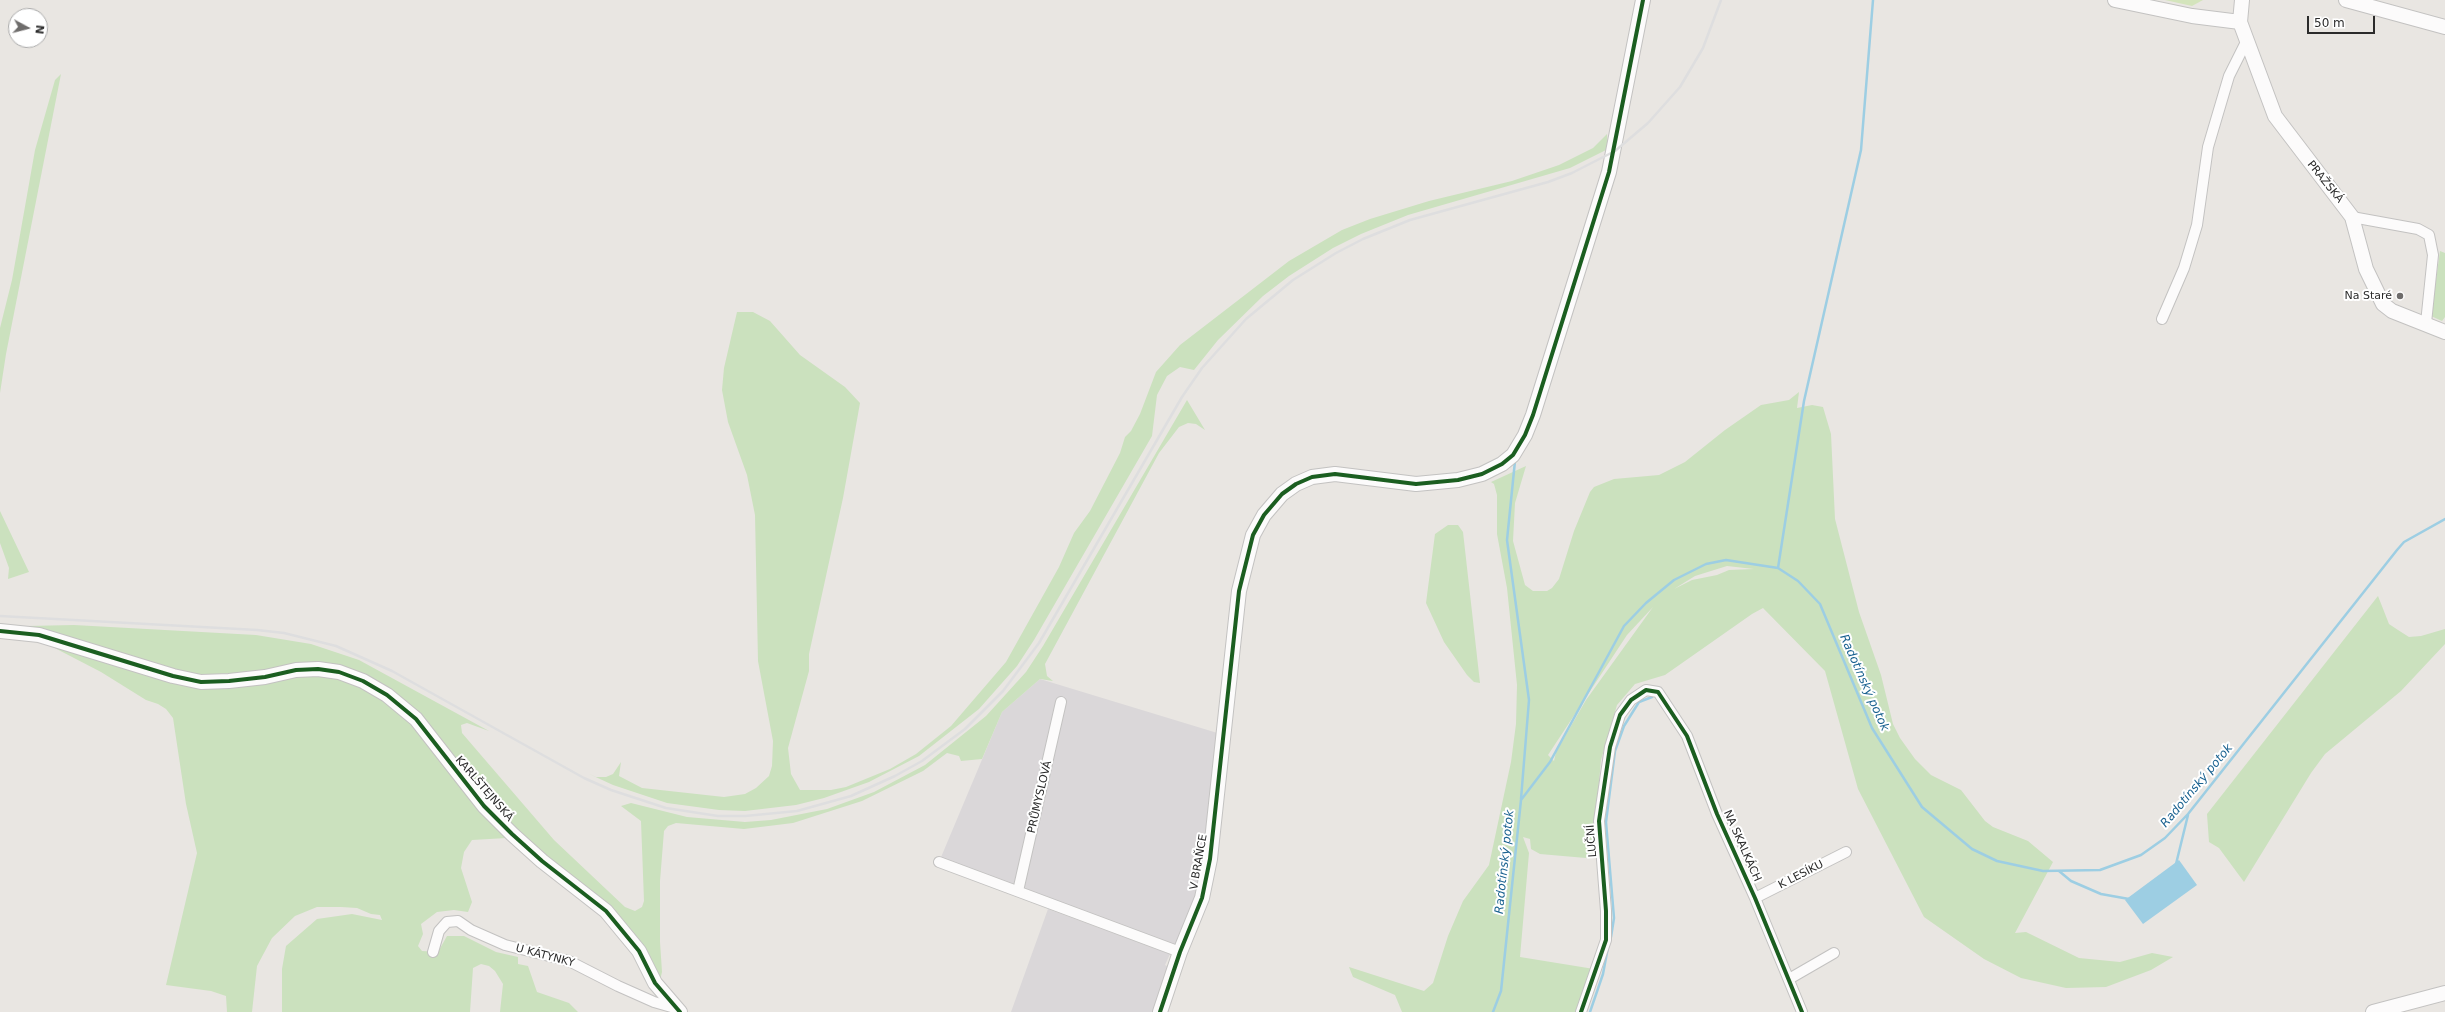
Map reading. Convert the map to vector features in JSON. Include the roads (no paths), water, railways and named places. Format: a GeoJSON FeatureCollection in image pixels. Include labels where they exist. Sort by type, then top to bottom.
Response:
{"type":"FeatureCollection","features":[{"type":"Feature","properties":{"kind":"street","name":"V BRAŇCE"},"geometry":{"type":"LineString","coordinates":[[1160,1012],[1180,952],[1202,898],[1210,859],[1239,591],[1247,552],[1264,514],[1282,494],[1296,484],[1312,477],[1335,474],[1416,484],[1458,480],[1482,474],[1502,464],[1513,455],[1525,435],[1610,172],[1643,0]]}},
{"type":"Feature","properties":{"kind":"street"},"geometry":{"type":"LineString","coordinates":[[2115,0],[2192,16],[2240,22]]}},
{"type":"Feature","properties":{"kind":"street","name":"PRAŽSKÁ"},"geometry":{"type":"LineString","coordinates":[[2242,0],[2240,22],[2269,103],[2281,127],[2352,217],[2366,269],[2383,304],[2392,311],[2426,323],[2445,332]]}},
{"type":"Feature","properties":{"kind":"street"},"geometry":{"type":"LineString","coordinates":[[2346,0],[2445,27]]}},
{"type":"Feature","properties":{"kind":"street"},"geometry":{"type":"LineString","coordinates":[[2162,319],[2184,268],[2197,225],[2208,146],[2229,76],[2246,42]]}},
{"type":"Feature","properties":{"kind":"street"},"geometry":{"type":"LineString","coordinates":[[2352,217],[2418,228],[2429,235],[2433,255],[2426,323]]}},
{"type":"Feature","properties":{"kind":"street","name":"KARLŠTEJNSKÁ"},"geometry":{"type":"LineString","coordinates":[[0,631],[39,635],[173,676],[201,682],[265,678],[296,670],[318,669],[339,672],[363,681],[387,695],[416,719],[484,806],[542,861],[606,911],[639,951],[655,983],[678,1010]]}},
{"type":"Feature","properties":{"kind":"street","name":"LUČNÍ"},"geometry":{"type":"LineString","coordinates":[[1581,1012],[1606,940],[1606,911],[1599,821],[1610,747],[1620,715],[1630,700],[1646,690],[1658,692]]}},
{"type":"Feature","properties":{"kind":"street","name":"NA SKALKÁCH"},"geometry":{"type":"LineString","coordinates":[[1658,692],[1687,736],[1717,814],[1755,898],[1802,1012]]}},
{"type":"Feature","properties":{"kind":"street","name":"PRŮMYSLOVÁ"},"geometry":{"type":"LineString","coordinates":[[1018,891],[1061,702]]}},
{"type":"Feature","properties":{"kind":"street","name":"K LESÍKU"},"geometry":{"type":"LineString","coordinates":[[1755,898],[1846,852]]}},
{"type":"Feature","properties":{"kind":"street"},"geometry":{"type":"LineString","coordinates":[[939,862],[1180,952]]}},
{"type":"Feature","properties":{"kind":"street","name":"U KÁTYNKY"},"geometry":{"type":"LineString","coordinates":[[433,952],[438,931],[446,922],[458,920],[471,930],[505,945],[569,961],[618,986],[654,1002],[678,1010]]}},
{"type":"Feature","properties":{"kind":"street"},"geometry":{"type":"LineString","coordinates":[[1789,979],[1834,953]]}},
{"type":"Feature","properties":{"kind":"street"},"geometry":{"type":"LineString","coordinates":[[2372,1012],[2445,994]]}},
{"type":"Feature","properties":{"kind":"water"},"geometry":{"type":"Polygon","coordinates":[[[2179,860],[2197,885],[2143,924],[2125,900],[2179,860]]]}},
{"type":"Feature","properties":{"kind":"waterway"},"geometry":{"type":"LineString","coordinates":[[1778,568],[1804,401],[1861,150],[1873,0]]}},
{"type":"Feature","properties":{"kind":"waterway"},"geometry":{"type":"LineString","coordinates":[[1515,461],[1507,540],[1529,700],[1521,799]]}},
{"type":"Feature","properties":{"kind":"waterway","name":"Radotínský potok"},"geometry":{"type":"LineString","coordinates":[[1493,1012],[1501,991],[1521,800],[1550,762],[1624,626],[1646,603],[1674,580],[1706,564],[1726,560],[1778,568],[1798,581],[1820,604],[1872,728],[1922,807],[1972,849],[1997,861],[2043,871],[2100,870],[2141,855],[2165,838],[2188,814],[2404,542],[2445,519]]}},
{"type":"Feature","properties":{"kind":"waterway"},"geometry":{"type":"LineString","coordinates":[[1611,937],[1614,918],[1606,822],[1615,751],[1624,726],[1639,702],[1652,697]]}},
{"type":"Feature","properties":{"kind":"waterway"},"geometry":{"type":"LineString","coordinates":[[2176,864],[2188,815]]}},
{"type":"Feature","properties":{"kind":"waterway"},"geometry":{"type":"LineString","coordinates":[[2059,871],[2071,881],[2101,894],[2129,899]]}},
{"type":"Feature","properties":{"kind":"waterway"},"geometry":{"type":"LineString","coordinates":[[1590,1012],[1603,974],[1608,947]]}},
{"type":"Feature","properties":{"kind":"railway"},"geometry":{"type":"LineString","coordinates":[[0,616],[257,630],[284,633],[336,646],[392,671],[584,778],[611,790],[666,808],[718,816],[745,816],[797,811],[851,796],[895,776],[922,761],[965,729],[1003,691],[1039,643],[1182,397],[1202,368],[1246,319],[1293,280],[1336,253],[1363,239],[1410,220],[1548,182],[1572,173],[1615,151],[1648,123],[1680,87],[1703,48],[1721,0]]}},
{"type":"Feature","properties":{"kind":"place","name":"Na Staré"},"geometry":{"type":"Point","coordinates":[2400,296]}}]}
